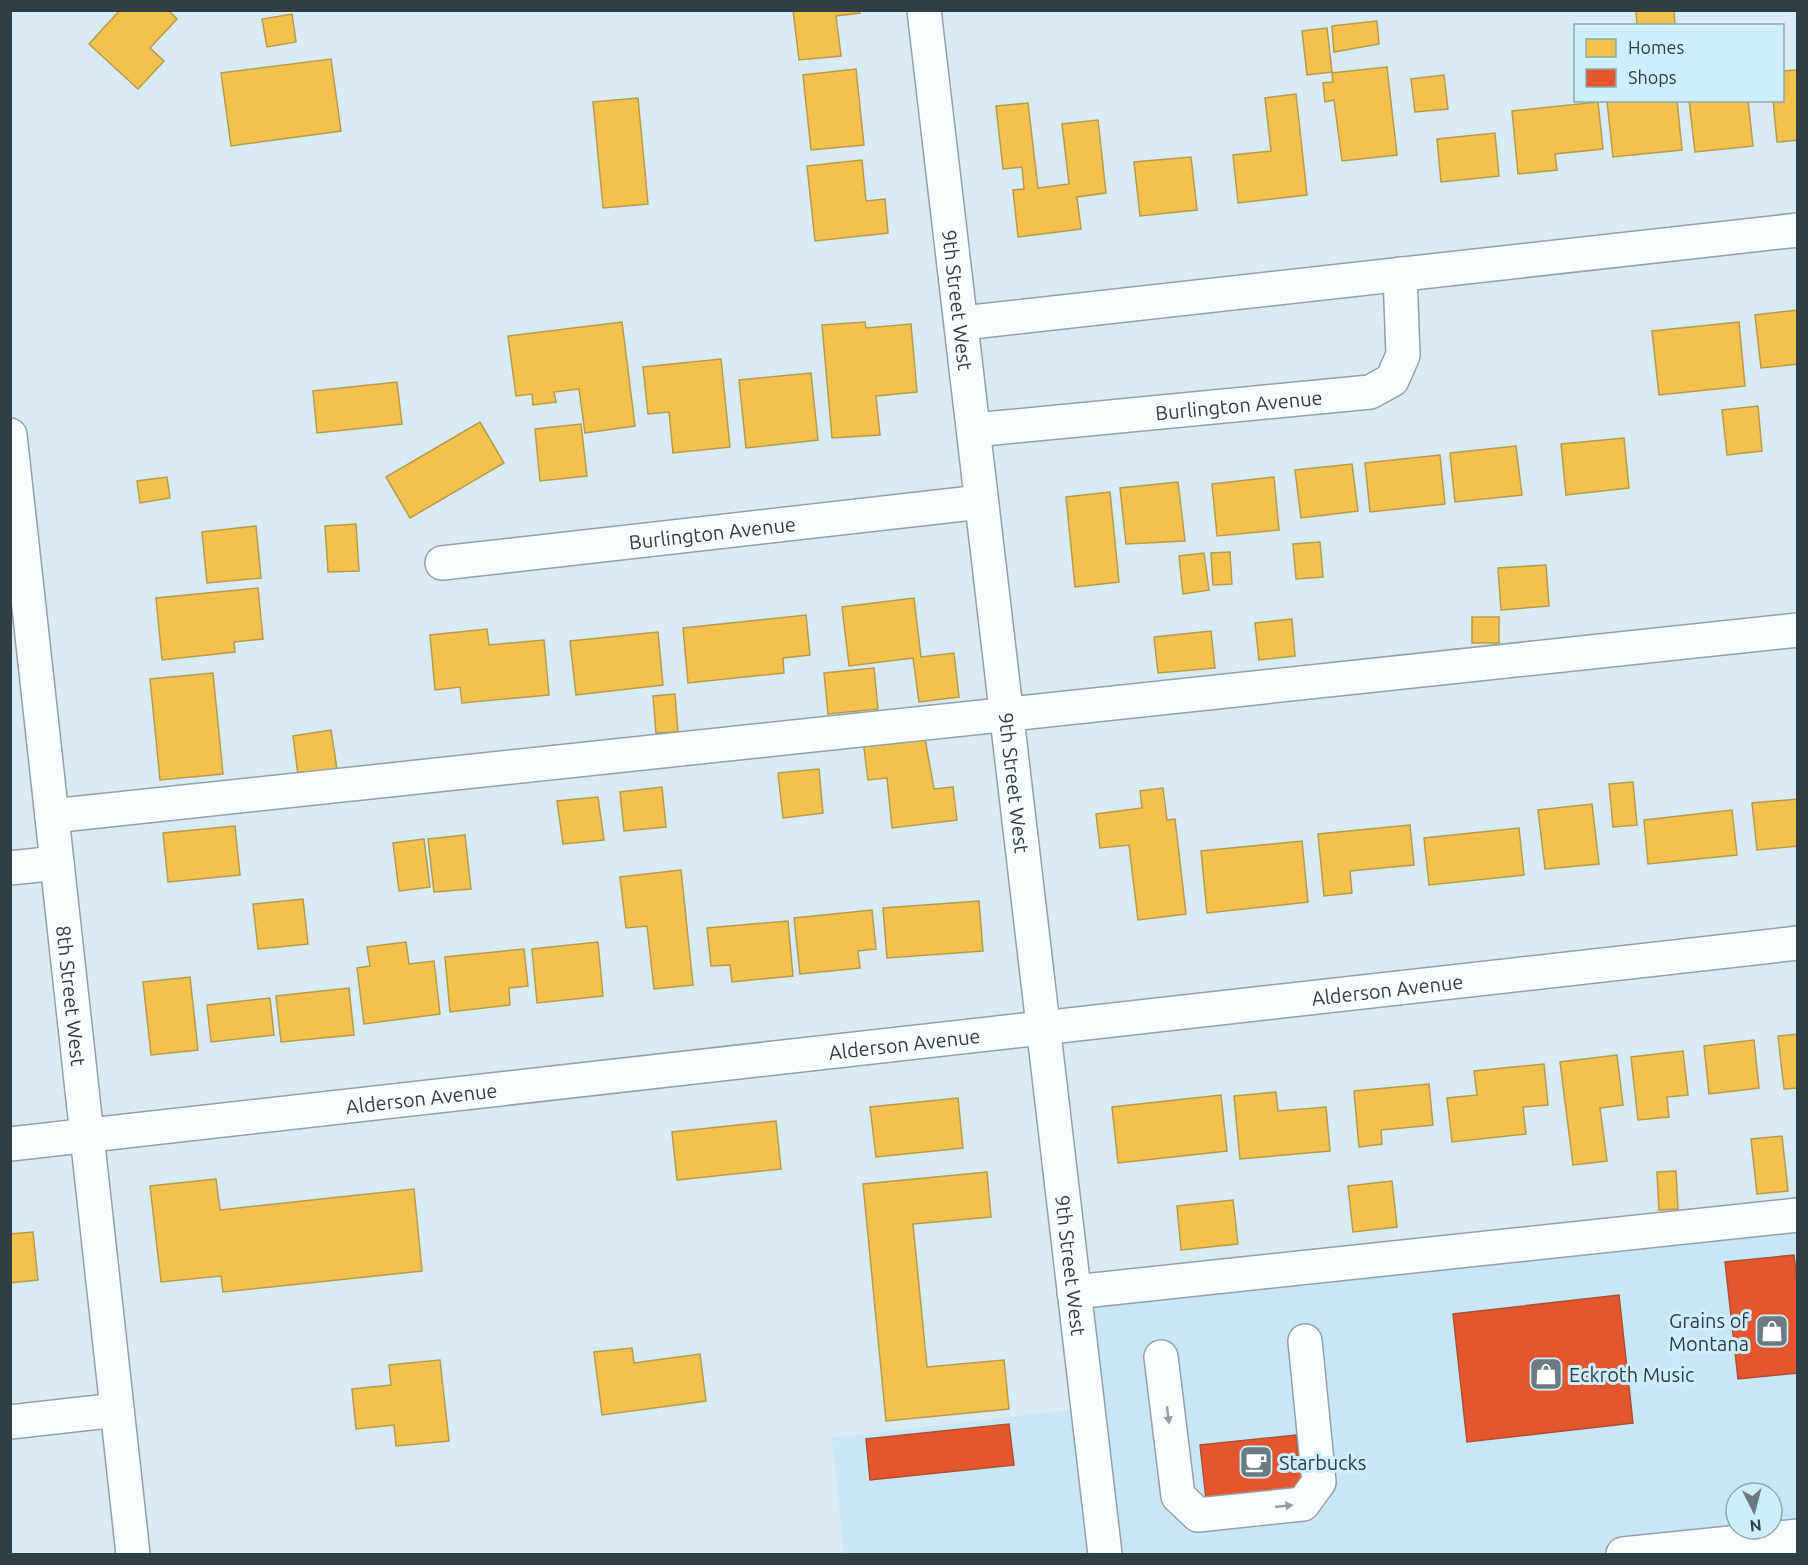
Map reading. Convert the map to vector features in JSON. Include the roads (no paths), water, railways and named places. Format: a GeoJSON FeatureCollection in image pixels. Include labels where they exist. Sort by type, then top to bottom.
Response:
{"type":"FeatureCollection","features":[{"type":"Feature","properties":{"kind":"street","name":"9th Street West"},"geometry":{"type":"LineString","coordinates":[[924,10],[963,323],[981,502],[1105,1554]]}},
{"type":"Feature","properties":{"kind":"street"},"geometry":{"type":"LineString","coordinates":[[963,323],[1797,230]]}},
{"type":"Feature","properties":{"kind":"street","name":"Burlington Avenue"},"geometry":{"type":"LineString","coordinates":[[974,429],[1370,392],[1392,380],[1403,355],[1400,274]]}},
{"type":"Feature","properties":{"kind":"street","name":"8th Street West"},"geometry":{"type":"LineString","coordinates":[[10,435],[20,617],[52,816],[133,1554]]}},
{"type":"Feature","properties":{"kind":"street","name":"Burlington Avenue"},"geometry":{"type":"LineString","coordinates":[[442,563],[981,502]]}},
{"type":"Feature","properties":{"kind":"street"},"geometry":{"type":"LineString","coordinates":[[52,816],[1797,630]]}},
{"type":"Feature","properties":{"kind":"street"},"geometry":{"type":"LineString","coordinates":[[10,868],[57,863]]}},
{"type":"Feature","properties":{"kind":"street","name":"Alderson Avenue"},"geometry":{"type":"LineString","coordinates":[[10,1144],[1797,944]]}},
{"type":"Feature","properties":{"kind":"street"},"geometry":{"type":"LineString","coordinates":[[1074,1292],[1797,1215]]}},
{"type":"Feature","properties":{"kind":"street"},"geometry":{"type":"LineString","coordinates":[[1161,1357],[1179,1496],[1198,1515],[1303,1504],[1319,1482],[1305,1341]]}},
{"type":"Feature","properties":{"kind":"street"},"geometry":{"type":"LineString","coordinates":[[10,1422],[117,1410]]}},
{"type":"Feature","properties":{"kind":"street"},"geometry":{"type":"LineString","coordinates":[[1623,1554],[1797,1536]]}},
{"type":"Feature","properties":{"kind":"place","name":"Grains of Montana"},"geometry":{"type":"Point","coordinates":[1772,1331]}},
{"type":"Feature","properties":{"kind":"place","name":"Eckroth Music"},"geometry":{"type":"Point","coordinates":[1546,1374]}},
{"type":"Feature","properties":{"kind":"place","name":"Starbucks"},"geometry":{"type":"Point","coordinates":[1256,1462]}}]}
